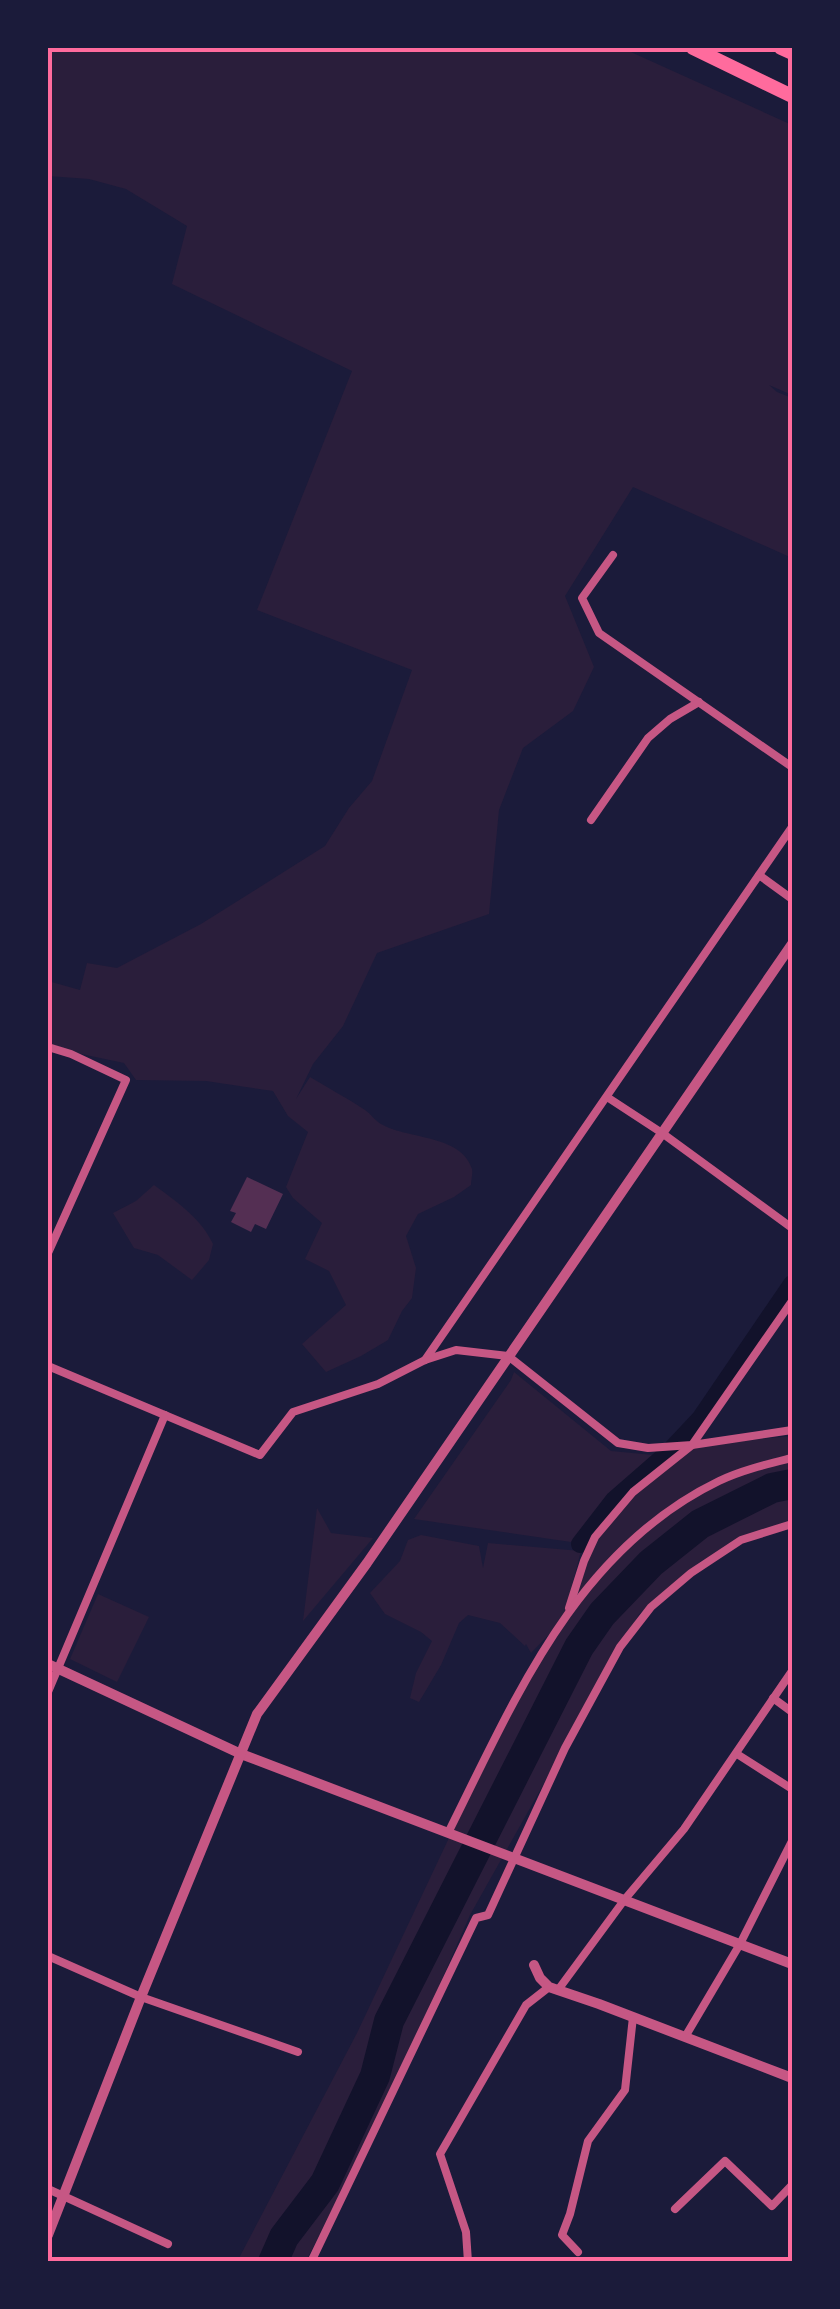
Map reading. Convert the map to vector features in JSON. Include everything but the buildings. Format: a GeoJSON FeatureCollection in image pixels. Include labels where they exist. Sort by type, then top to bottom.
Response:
{"type":"FeatureCollection","features":[{"type":"Feature","properties":{"kind":"highway"},"geometry":{"type":"LineString","coordinates":[[692,48],[792,96]]}},
{"type":"Feature","properties":{"kind":"highway"},"geometry":{"type":"LineString","coordinates":[[781,48],[792,53]]}},
{"type":"Feature","properties":{"kind":"street"},"geometry":{"type":"LineString","coordinates":[[613,555],[582,598],[599,633],[792,767]]}},
{"type":"Feature","properties":{"kind":"street"},"geometry":{"type":"LineString","coordinates":[[591,820],[648,738],[699,702]]}},
{"type":"Feature","properties":{"kind":"street"},"geometry":{"type":"LineString","coordinates":[[425,1360],[792,828]]}},
{"type":"Feature","properties":{"kind":"street"},"geometry":{"type":"LineString","coordinates":[[760,876],[792,898]]}},
{"type":"Feature","properties":{"kind":"street"},"geometry":{"type":"LineString","coordinates":[[48,2235],[258,1714],[367,1563],[792,944]]}},
{"type":"Feature","properties":{"kind":"street"},"geometry":{"type":"LineString","coordinates":[[48,1048],[71,1054],[126,1080],[48,1253]]}},
{"type":"Feature","properties":{"kind":"street"},"geometry":{"type":"LineString","coordinates":[[607,1097],[792,1228]]}},
{"type":"Feature","properties":{"kind":"street"},"geometry":{"type":"LineString","coordinates":[[566,1615],[595,1537],[633,1492],[692,1446],[792,1301]]}},
{"type":"Feature","properties":{"kind":"street"},"geometry":{"type":"LineString","coordinates":[[48,1366],[260,1455],[293,1412],[378,1384],[425,1360],[456,1350],[508,1356],[618,1442],[648,1448],[692,1446],[792,1430]]}},
{"type":"Feature","properties":{"kind":"street"},"geometry":{"type":"LineString","coordinates":[[48,1692],[53,1666],[165,1415]]}},
{"type":"Feature","properties":{"kind":"street"},"geometry":{"type":"LineString","coordinates":[[451,1834],[513,1702],[587,1586],[624,1548],[672,1510],[720,1481],[792,1458]]}},
{"type":"Feature","properties":{"kind":"street"},"geometry":{"type":"LineString","coordinates":[[311,2262],[476,1918],[488,1915],[565,1748],[620,1647],[650,1607],[691,1573],[741,1540],[792,1524]]}},
{"type":"Feature","properties":{"kind":"street"},"geometry":{"type":"LineString","coordinates":[[53,1666],[241,1754],[792,1964]]}},
{"type":"Feature","properties":{"kind":"street"},"geometry":{"type":"LineString","coordinates":[[468,2261],[466,2232],[440,2154],[526,2006],[553,1989],[684,1829],[792,1671]]}},
{"type":"Feature","properties":{"kind":"street"},"geometry":{"type":"LineString","coordinates":[[773,1698],[792,1712]]}},
{"type":"Feature","properties":{"kind":"street"},"geometry":{"type":"LineString","coordinates":[[737,1754],[792,1789]]}},
{"type":"Feature","properties":{"kind":"street"},"geometry":{"type":"LineString","coordinates":[[684,2037],[740,1944],[792,1841]]}},
{"type":"Feature","properties":{"kind":"street"},"geometry":{"type":"LineString","coordinates":[[48,1956],[141,1997],[298,2052]]}},
{"type":"Feature","properties":{"kind":"street"},"geometry":{"type":"LineString","coordinates":[[534,1965],[540,1978],[553,1989],[792,2078]]}},
{"type":"Feature","properties":{"kind":"street"},"geometry":{"type":"LineString","coordinates":[[578,2252],[562,2235],[588,2141],[625,2090],[633,2017]]}},
{"type":"Feature","properties":{"kind":"street"},"geometry":{"type":"LineString","coordinates":[[675,2209],[725,2161],[772,2206],[792,2185]]}},
{"type":"Feature","properties":{"kind":"street"},"geometry":{"type":"LineString","coordinates":[[48,2189],[168,2244]]}},
{"type":"Feature","properties":{"kind":"shaded area"},"geometry":{"type":"Polygon","coordinates":[[[48,48],[622,48],[792,125],[792,395],[769,385],[792,398],[792,558],[633,487],[565,596],[594,667],[573,711],[523,748],[499,810],[489,914],[377,953],[343,1026],[313,1064],[296,1099],[310,1077],[383,1125],[457,1150],[472,1171],[471,1185],[418,1214],[406,1236],[416,1268],[412,1298],[388,1340],[326,1372],[302,1344],[346,1305],[329,1271],[305,1259],[322,1223],[286,1187],[308,1132],[288,1116],[273,1091],[206,1081],[136,1080],[124,1063],[48,1047],[48,981],[80,990],[87,963],[117,968],[201,924],[325,846],[372,781],[412,670],[257,610],[352,371],[172,284],[187,226],[126,189],[89,179],[48,176],[48,48]]]}},
{"type":"Feature","properties":{"kind":"shaded area"},"geometry":{"type":"Polygon","coordinates":[[[154,1185],[195,1218],[213,1244],[209,1260],[192,1280],[158,1255],[134,1248],[113,1213],[136,1201],[154,1185]]]}},
{"type":"Feature","properties":{"kind":"shaded area"},"geometry":{"type":"Polygon","coordinates":[[[514,1372],[611,1451],[653,1455],[571,1542],[414,1519],[514,1372]]]}},
{"type":"Feature","properties":{"kind":"shaded area"},"geometry":{"type":"Polygon","coordinates":[[[792,1436],[792,1525],[701,1561],[639,1614],[470,1915],[398,2080],[306,2261],[237,2262],[357,2033],[506,1717],[561,1622],[531,1653],[500,1623],[468,1615],[459,1623],[419,1702],[410,1698],[416,1673],[432,1641],[385,1614],[370,1593],[400,1561],[408,1540],[421,1535],[479,1546],[483,1568],[488,1543],[581,1551],[563,1620],[577,1600],[590,1546],[637,1488],[692,1445],[792,1436]]]}},
{"type":"Feature","properties":{"kind":"shaded area"},"geometry":{"type":"Polygon","coordinates":[[[317,1508],[331,1533],[373,1538],[303,1621],[317,1508]]]}},
{"type":"Feature","properties":{"kind":"shaded area"},"geometry":{"type":"Polygon","coordinates":[[[98,1594],[149,1617],[117,1682],[70,1659],[98,1594]]]}},
{"type":"Feature","properties":{"kind":"waterway"},"geometry":{"type":"LineString","coordinates":[[580,1544],[614,1500],[700,1419],[792,1284]]}},
{"type":"Feature","properties":{"kind":"waterway"},"geometry":{"type":"LineString","coordinates":[[273,2262],[284,2237],[325,2183],[375,2076],[389,2021],[579,1647],[602,1614],[651,1563],[700,1524],[772,1488],[792,1484]]}}]}
